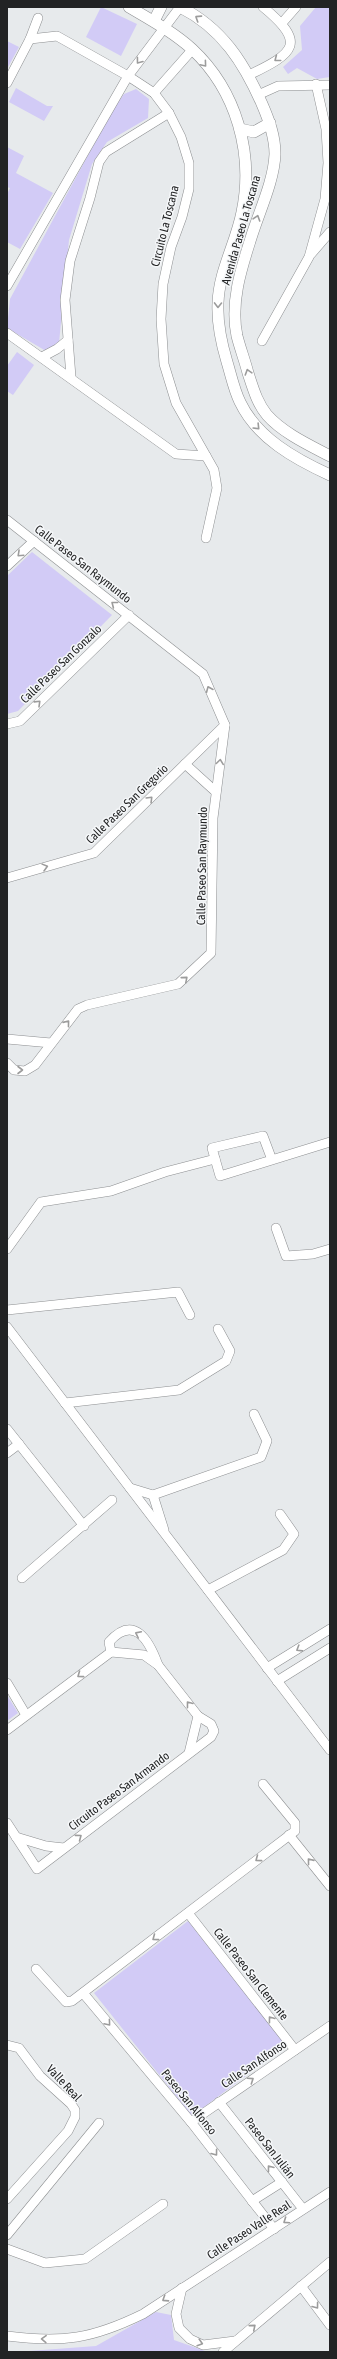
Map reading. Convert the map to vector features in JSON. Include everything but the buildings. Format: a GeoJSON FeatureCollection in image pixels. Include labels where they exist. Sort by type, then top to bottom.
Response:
{"type":"FeatureCollection","features":[{"type":"Feature","properties":{"kind":"street","name":"Avenida Paseo La Toscana"},"geometry":{"type":"LineString","coordinates":[[129,7],[164,28],[192,50],[222,87],[240,129],[247,156],[247,183],[242,214],[223,270],[218,302],[219,335],[240,402],[254,424],[282,448],[307,464],[330,475]]}},
{"type":"Feature","properties":{"kind":"street"},"geometry":{"type":"LineString","coordinates":[[154,22],[161,7]]}},
{"type":"Feature","properties":{"kind":"street","name":"Avenida Paseo La Toscana"},"geometry":{"type":"LineString","coordinates":[[180,7],[207,24],[222,37],[249,75],[270,123],[275,154],[271,175],[242,267],[235,301],[237,335],[255,396],[266,414],[283,428],[330,456]]}},
{"type":"Feature","properties":{"kind":"street"},"geometry":{"type":"LineString","coordinates":[[7,286],[128,76],[180,7]]}},
{"type":"Feature","properties":{"kind":"street"},"geometry":{"type":"LineString","coordinates":[[249,75],[270,65],[288,51],[291,42],[289,33],[282,23],[263,7]]}},
{"type":"Feature","properties":{"kind":"street"},"geometry":{"type":"LineString","coordinates":[[282,23],[296,7]]}},
{"type":"Feature","properties":{"kind":"street"},"geometry":{"type":"LineString","coordinates":[[7,83],[30,40],[38,18]]}},
{"type":"Feature","properties":{"kind":"street","name":"Circuito La Toscana"},"geometry":{"type":"LineString","coordinates":[[30,40],[57,36],[128,76],[154,93],[169,113],[181,137],[189,163],[189,189],[171,247],[163,284],[161,319],[164,364],[176,403],[214,470],[216,488],[206,538]]}},
{"type":"Feature","properties":{"kind":"street"},"geometry":{"type":"LineString","coordinates":[[154,93],[192,50]]}},
{"type":"Feature","properties":{"kind":"street"},"geometry":{"type":"LineString","coordinates":[[258,95],[278,86],[316,84],[330,85]]}},
{"type":"Feature","properties":{"kind":"street"},"geometry":{"type":"LineString","coordinates":[[262,341],[309,257],[328,201],[326,128],[316,84]]}},
{"type":"Feature","properties":{"kind":"street"},"geometry":{"type":"LineString","coordinates":[[71,377],[65,300],[70,260],[90,198],[99,162],[106,152],[169,113]]}},
{"type":"Feature","properties":{"kind":"street"},"geometry":{"type":"LineString","coordinates":[[240,129],[254,132],[270,123]]}},
{"type":"Feature","properties":{"kind":"street"},"geometry":{"type":"LineString","coordinates":[[309,257],[330,232]]}},
{"type":"Feature","properties":{"kind":"street"},"geometry":{"type":"LineString","coordinates":[[7,332],[176,454],[206,456]]}},
{"type":"Feature","properties":{"kind":"street"},"geometry":{"type":"LineString","coordinates":[[42,357],[58,349],[68,340]]}},
{"type":"Feature","properties":{"kind":"street","name":"Calle Paseo San Raymundo"},"geometry":{"type":"LineString","coordinates":[[7,520],[203,674],[225,725],[213,818],[212,949],[209,956],[178,984],[83,1006],[51,1043],[35,1065],[25,1071],[14,1070],[7,1063]]}},
{"type":"Feature","properties":{"kind":"street"},"geometry":{"type":"LineString","coordinates":[[7,566],[34,541]]}},
{"type":"Feature","properties":{"kind":"street","name":"Calle Paseo San Gonzalo"},"geometry":{"type":"LineString","coordinates":[[7,724],[20,721],[129,615]]}},
{"type":"Feature","properties":{"kind":"street","name":"Calle Paseo San Gregorio"},"geometry":{"type":"LineString","coordinates":[[7,878],[94,853],[225,725]]}},
{"type":"Feature","properties":{"kind":"street"},"geometry":{"type":"LineString","coordinates":[[185,764],[216,792]]}},
{"type":"Feature","properties":{"kind":"street"},"geometry":{"type":"LineString","coordinates":[[7,1039],[51,1043]]}},
{"type":"Feature","properties":{"kind":"street"},"geometry":{"type":"LineString","coordinates":[[272,1160],[263,1136],[212,1148],[220,1176],[272,1160],[330,1142]]}},
{"type":"Feature","properties":{"kind":"street"},"geometry":{"type":"LineString","coordinates":[[7,1249],[41,1202],[110,1191],[166,1172],[215,1159]]}},
{"type":"Feature","properties":{"kind":"street"},"geometry":{"type":"LineString","coordinates":[[276,1228],[286,1256],[313,1254],[330,1249]]}},
{"type":"Feature","properties":{"kind":"street"},"geometry":{"type":"LineString","coordinates":[[7,1310],[178,1292],[190,1315]]}},
{"type":"Feature","properties":{"kind":"street"},"geometry":{"type":"LineString","coordinates":[[7,1327],[330,1750]]}},
{"type":"Feature","properties":{"kind":"street"},"geometry":{"type":"LineString","coordinates":[[65,1403],[179,1390],[226,1361],[230,1351],[218,1329]]}},
{"type":"Feature","properties":{"kind":"street"},"geometry":{"type":"LineString","coordinates":[[130,1488],[153,1495],[261,1457],[267,1441],[254,1414]]}},
{"type":"Feature","properties":{"kind":"street"},"geometry":{"type":"LineString","coordinates":[[7,1429],[84,1526]]}},
{"type":"Feature","properties":{"kind":"street"},"geometry":{"type":"LineString","coordinates":[[7,1453],[19,1444]]}},
{"type":"Feature","properties":{"kind":"street"},"geometry":{"type":"LineString","coordinates":[[153,1495],[166,1537]]}},
{"type":"Feature","properties":{"kind":"street"},"geometry":{"type":"LineString","coordinates":[[22,1578],[84,1526],[112,1500]]}},
{"type":"Feature","properties":{"kind":"street"},"geometry":{"type":"LineString","coordinates":[[208,1590],[283,1550],[294,1534],[280,1514]]}},
{"type":"Feature","properties":{"kind":"street","name":"Circuito Paseo San Armando"},"geometry":{"type":"LineString","coordinates":[[7,1823],[36,1869],[211,1737],[214,1731],[211,1724],[198,1716],[158,1664],[150,1644],[141,1634],[129,1630],[118,1632],[109,1642],[111,1652],[144,1655],[158,1664]]}},
{"type":"Feature","properties":{"kind":"street"},"geometry":{"type":"LineString","coordinates":[[267,1668],[330,1630]]}},
{"type":"Feature","properties":{"kind":"street"},"geometry":{"type":"LineString","coordinates":[[277,1681],[330,1648]]}},
{"type":"Feature","properties":{"kind":"street"},"geometry":{"type":"LineString","coordinates":[[7,1730],[111,1652]]}},
{"type":"Feature","properties":{"kind":"street"},"geometry":{"type":"LineString","coordinates":[[7,1683],[26,1715]]}},
{"type":"Feature","properties":{"kind":"street","name":"Circuito Paseo San Armando"},"geometry":{"type":"LineString","coordinates":[[189,1753],[198,1716]]}},
{"type":"Feature","properties":{"kind":"street"},"geometry":{"type":"LineString","coordinates":[[36,1969],[66,2002],[72,2001],[295,1831],[295,1823],[263,1784]]}},
{"type":"Feature","properties":{"kind":"street"},"geometry":{"type":"LineString","coordinates":[[289,1835],[330,1886]]}},
{"type":"Feature","properties":{"kind":"street","name":"Circuito Paseo San Armando"},"geometry":{"type":"LineString","coordinates":[[16,1837],[46,1846],[64,1848]]}},
{"type":"Feature","properties":{"kind":"street","name":"Calle Paseo San Clemente"},"geometry":{"type":"LineString","coordinates":[[188,1913],[296,2050]]}},
{"type":"Feature","properties":{"kind":"street","name":"Paseo San Alfonso"},"geometry":{"type":"LineString","coordinates":[[83,1993],[192,2122],[274,2229]]}},
{"type":"Feature","properties":{"kind":"street","name":"Calle San Alfonso"},"geometry":{"type":"LineString","coordinates":[[192,2122],[218,2102],[330,2026]]}},
{"type":"Feature","properties":{"kind":"street","name":"Valle Real"},"geometry":{"type":"LineString","coordinates":[[7,2044],[13,2045],[24,2053],[40,2076],[75,2110],[75,2117],[68,2131],[7,2199]]}},
{"type":"Feature","properties":{"kind":"street","name":"Paseo San Julián"},"geometry":{"type":"LineString","coordinates":[[218,2102],[303,2209]]}},
{"type":"Feature","properties":{"kind":"street"},"geometry":{"type":"LineString","coordinates":[[7,2235],[99,2123]]}},
{"type":"Feature","properties":{"kind":"street"},"geometry":{"type":"LineString","coordinates":[[252,2201],[282,2182]]}},
{"type":"Feature","properties":{"kind":"street","name":"Calle Paseo Valle Real"},"geometry":{"type":"LineString","coordinates":[[7,2336],[63,2340],[88,2336],[129,2320],[182,2288],[330,2192]]}},
{"type":"Feature","properties":{"kind":"street"},"geometry":{"type":"LineString","coordinates":[[7,2249],[45,2263],[85,2259],[163,2204]]}},
{"type":"Feature","properties":{"kind":"street"},"geometry":{"type":"LineString","coordinates":[[223,2352],[330,2262]]}},
{"type":"Feature","properties":{"kind":"street"},"geometry":{"type":"LineString","coordinates":[[301,2286],[330,2325]]}},
{"type":"Feature","properties":{"kind":"street"},"geometry":{"type":"LineString","coordinates":[[182,2288],[176,2314],[179,2328],[190,2339],[203,2345],[235,2341]]}},
{"type":"Feature","properties":{"kind":"shaded area"},"geometry":{"type":"Polygon","coordinates":[[[101,7],[137,24],[121,56],[86,37],[101,7]]]}},
{"type":"Feature","properties":{"kind":"shaded area"},"geometry":{"type":"Polygon","coordinates":[[[316,7],[330,7],[330,77],[317,79],[297,68],[288,74],[283,67],[302,50],[300,26],[316,7]]]}},
{"type":"Feature","properties":{"kind":"shaded area"},"geometry":{"type":"Polygon","coordinates":[[[7,41],[19,47],[7,69],[7,41]]]}},
{"type":"Feature","properties":{"kind":"shaded area"},"geometry":{"type":"Polygon","coordinates":[[[16,88],[47,106],[53,106],[44,121],[9,102],[16,88]]]}},
{"type":"Feature","properties":{"kind":"shaded area"},"geometry":{"type":"Polygon","coordinates":[[[136,89],[149,99],[148,118],[107,142],[92,164],[69,240],[59,343],[46,351],[7,328],[10,299],[112,111],[124,94],[136,89]]]}},
{"type":"Feature","properties":{"kind":"shaded area"},"geometry":{"type":"Polygon","coordinates":[[[7,147],[24,156],[16,173],[53,193],[20,249],[7,242],[7,194],[10,188],[7,187],[7,147]]]}},
{"type":"Feature","properties":{"kind":"shaded area"},"geometry":{"type":"Polygon","coordinates":[[[17,352],[34,365],[13,395],[7,391],[7,366],[17,352]]]}},
{"type":"Feature","properties":{"kind":"shaded area"},"geometry":{"type":"Polygon","coordinates":[[[32,552],[112,615],[18,711],[7,714],[7,576],[32,552]]]}},
{"type":"Feature","properties":{"kind":"shaded area"},"geometry":{"type":"Polygon","coordinates":[[[7,1695],[18,1713],[7,1721],[7,1695]]]}},
{"type":"Feature","properties":{"kind":"shaded area"},"geometry":{"type":"Polygon","coordinates":[[[188,1921],[287,2045],[192,2116],[94,1993],[188,1921]]]}},
{"type":"Feature","properties":{"kind":"shaded area"},"geometry":{"type":"Polygon","coordinates":[[[156,2312],[171,2315],[174,2340],[208,2352],[29,2351],[96,2346],[156,2312]]]}}]}
